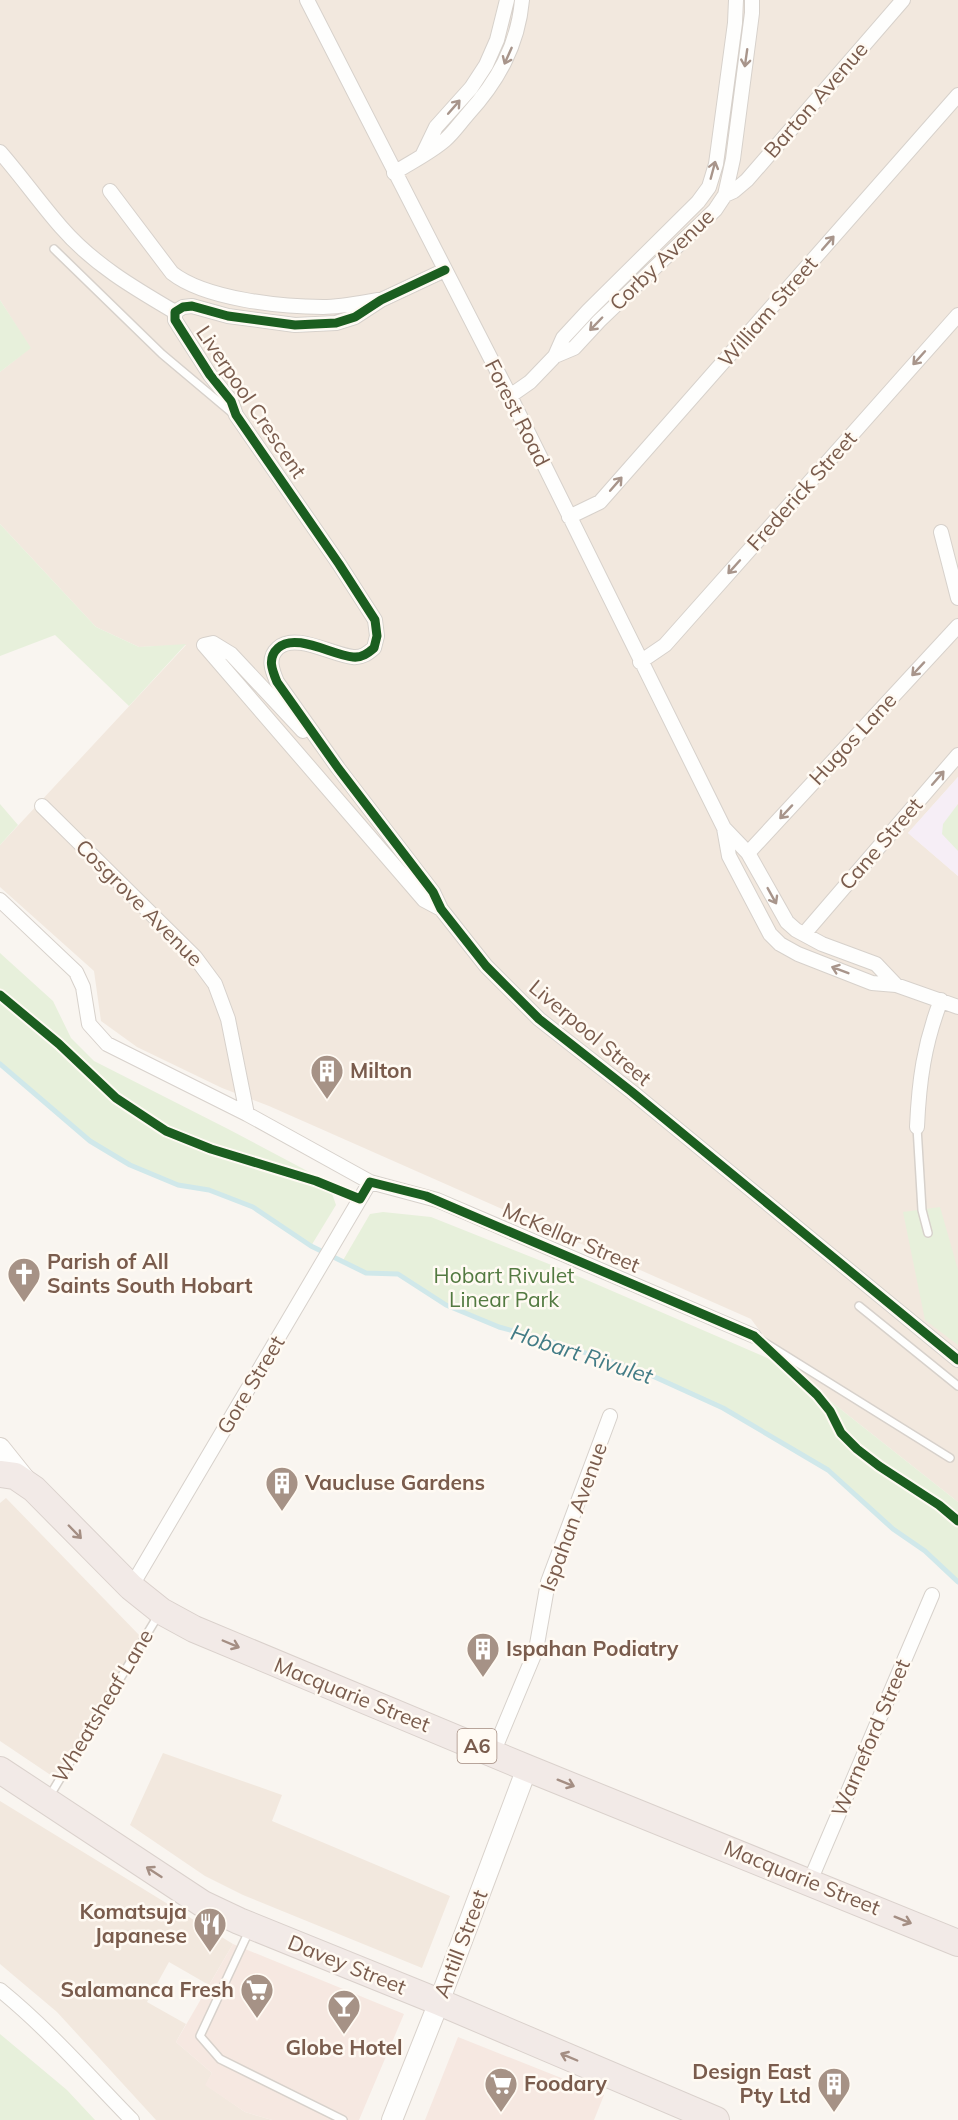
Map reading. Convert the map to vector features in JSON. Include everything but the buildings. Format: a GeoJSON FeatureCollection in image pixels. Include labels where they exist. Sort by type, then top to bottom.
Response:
{"type":"FeatureCollection","features":[{"type":"Feature","properties":{"kind":"highway","name":"A6"},"geometry":{"type":"LineString","coordinates":[[0,1474],[15,1476],[34,1490]]}},
{"type":"Feature","properties":{"kind":"highway","name":"Macquarie Street"},"geometry":{"type":"LineString","coordinates":[[34,1490],[131,1587],[161,1611],[194,1629],[527,1768],[958,1943]]}},
{"type":"Feature","properties":{"kind":"highway","name":"Davey Street"},"geometry":{"type":"LineString","coordinates":[[0,1770],[203,1904],[716,2120]]}},
{"type":"Feature","properties":{"kind":"street","name":"Forest Road"},"geometry":{"type":"LineString","coordinates":[[307,0],[510,396],[724,828],[729,856],[770,934],[780,944],[798,954],[872,983],[896,985],[958,1007]]}},
{"type":"Feature","properties":{"kind":"street"},"geometry":{"type":"LineString","coordinates":[[422,156],[436,127],[471,88],[486,65],[497,40],[507,0]]}},
{"type":"Feature","properties":{"kind":"street"},"geometry":{"type":"LineString","coordinates":[[394,173],[446,139],[483,97],[500,73],[512,48],[519,24],[522,0]]}},
{"type":"Feature","properties":{"kind":"street","name":"Corby Avenue"},"geometry":{"type":"LineString","coordinates":[[555,357],[563,338],[698,202],[709,187],[716,164],[736,0]]}},
{"type":"Feature","properties":{"kind":"street","name":"Corby Avenue"},"geometry":{"type":"LineString","coordinates":[[510,396],[530,382],[555,357],[574,348],[599,321],[715,210],[725,195],[733,159],[752,0]]}},
{"type":"Feature","properties":{"kind":"street","name":"Barton Avenue"},"geometry":{"type":"LineString","coordinates":[[725,195],[747,180],[903,0]]}},
{"type":"Feature","properties":{"kind":"street","name":"William Street"},"geometry":{"type":"LineString","coordinates":[[569,517],[600,502],[958,95]]}},
{"type":"Feature","properties":{"kind":"street","name":"Liverpool Crescent"},"geometry":{"type":"LineString","coordinates":[[5,157],[62,229],[94,260],[138,291],[176,312]]}},
{"type":"Feature","properties":{"kind":"street","name":"Liverpool Crescent"},"geometry":{"type":"LineString","coordinates":[[110,190],[172,273],[185,283],[264,303],[325,307],[381,300]]}},
{"type":"Feature","properties":{"kind":"street","name":"Liverpool Crescent"},"geometry":{"type":"LineString","coordinates":[[271,667],[273,652],[283,643],[297,642],[354,657],[365,655],[374,648],[377,636],[375,620],[236,415],[231,401],[210,375],[175,320],[176,312],[183,306],[192,306],[228,316],[295,325],[336,323],[355,317],[381,300],[445,270]]}},
{"type":"Feature","properties":{"kind":"street","name":"Frederick Street"},"geometry":{"type":"LineString","coordinates":[[640,662],[665,645],[958,315]]}},
{"type":"Feature","properties":{"kind":"street"},"geometry":{"type":"LineString","coordinates":[[941,532],[958,598]]}},
{"type":"Feature","properties":{"kind":"street","name":"Hugos Lane"},"geometry":{"type":"LineString","coordinates":[[748,853],[958,626]]}},
{"type":"Feature","properties":{"kind":"street","name":"Liverpool Street"},"geometry":{"type":"LineString","coordinates":[[338,768],[231,654],[213,643],[204,645],[424,900],[441,909]]}},
{"type":"Feature","properties":{"kind":"street","name":"Liverpool Street"},"geometry":{"type":"LineString","coordinates":[[271,667],[277,682],[338,768],[433,892],[441,909],[486,966],[539,1019],[958,1360]]}},
{"type":"Feature","properties":{"kind":"street","name":"Cane Street"},"geometry":{"type":"LineString","coordinates":[[804,934],[958,755]]}},
{"type":"Feature","properties":{"kind":"street","name":"Cosgrove Avenue"},"geometry":{"type":"LineString","coordinates":[[42,806],[195,957],[215,984],[228,1019],[247,1114]]}},
{"type":"Feature","properties":{"kind":"street","name":"Forest Road"},"geometry":{"type":"LineString","coordinates":[[724,828],[748,853],[787,922],[822,944],[876,964],[896,985]]}},
{"type":"Feature","properties":{"kind":"street","name":"McKellar Street"},"geometry":{"type":"LineString","coordinates":[[0,900],[76,972],[84,987],[89,1024],[107,1044],[247,1114],[370,1182],[436,1200],[754,1336]]}},
{"type":"Feature","properties":{"kind":"street"},"geometry":{"type":"LineString","coordinates":[[917,1127],[918,1088],[930,1027],[940,1000]]}},
{"type":"Feature","properties":{"kind":"street","name":"Gore Street"},"geometry":{"type":"LineString","coordinates":[[131,1587],[370,1182]]}},
{"type":"Feature","properties":{"kind":"street","name":"Ispahan Avenue"},"geometry":{"type":"LineString","coordinates":[[493,1753],[536,1650],[548,1582],[610,1416]]}},
{"type":"Feature","properties":{"kind":"street","name":"Macquarie Street"},"geometry":{"type":"LineString","coordinates":[[0,1448],[34,1490]]}},
{"type":"Feature","properties":{"kind":"street","name":"Warneford Street"},"geometry":{"type":"LineString","coordinates":[[810,1881],[932,1595]]}},
{"type":"Feature","properties":{"kind":"street","name":"Antill Street"},"geometry":{"type":"LineString","coordinates":[[392,2120],[527,1768]]}},
{"type":"Feature","properties":{"kind":"street"},"geometry":{"type":"LineString","coordinates":[[0,1990],[67,2053],[132,2120]]}},
{"type":"Feature","properties":{"kind":"lane","name":"Liverpool Crescent"},"geometry":{"type":"LineString","coordinates":[[0,144],[5,157]]}},
{"type":"Feature","properties":{"kind":"lane","name":"Liverpool Crescent"},"geometry":{"type":"LineString","coordinates":[[54,249],[162,354],[236,415]]}},
{"type":"Feature","properties":{"kind":"lane"},"geometry":{"type":"LineString","coordinates":[[917,1127],[922,1210],[928,1233]]}},
{"type":"Feature","properties":{"kind":"lane"},"geometry":{"type":"LineString","coordinates":[[859,1306],[958,1386]]}},
{"type":"Feature","properties":{"kind":"lane","name":"McKellar Street"},"geometry":{"type":"LineString","coordinates":[[754,1336],[950,1458]]}},
{"type":"Feature","properties":{"kind":"lane","name":"Wheatsheaf Lane"},"geometry":{"type":"LineString","coordinates":[[46,1802],[161,1611]]}},
{"type":"Feature","properties":{"kind":"lane"},"geometry":{"type":"LineString","coordinates":[[251,1926],[200,2036],[220,2059],[344,2120]]}},
{"type":"Feature","properties":{"kind":"shaded area"},"geometry":{"type":"Polygon","coordinates":[[[0,0],[958,0],[958,777],[908,833],[958,876],[958,1502],[786,1366],[751,1319],[269,1106],[222,1088],[137,1047],[101,1021],[94,971],[0,887],[0,845],[186,645],[139,647],[96,627],[0,524],[0,372],[30,348],[0,300],[0,0]]]}},
{"type":"Feature","properties":{"kind":"shaded area"},"geometry":{"type":"Polygon","coordinates":[[[958,777],[958,876],[908,833],[958,777]]]}},
{"type":"Feature","properties":{"kind":"shaded area"},"geometry":{"type":"Polygon","coordinates":[[[6,1498],[141,1637],[55,1778],[0,1741],[0,1503],[6,1498]]]}},
{"type":"Feature","properties":{"kind":"shaded area"},"geometry":{"type":"Polygon","coordinates":[[[163,1753],[282,1795],[272,1821],[450,1896],[422,1968],[243,1895],[205,1876],[130,1825],[163,1753]]]}},
{"type":"Feature","properties":{"kind":"shaded area"},"geometry":{"type":"Polygon","coordinates":[[[0,1801],[233,1944],[209,1985],[169,1962],[147,2002],[186,2024],[176,2042],[212,2073],[206,2085],[245,2112],[272,2120],[156,2120],[57,2012],[0,1964],[0,1801]]]}},
{"type":"Feature","properties":{"kind":"shaded area"},"geometry":{"type":"Polygon","coordinates":[[[233,1944],[404,2014],[359,2120],[272,2120],[245,2112],[205,2085],[212,2073],[176,2042],[233,1944]]]}},
{"type":"Feature","properties":{"kind":"shaded area"},"geometry":{"type":"Polygon","coordinates":[[[458,2037],[604,2095],[594,2120],[425,2120],[458,2037]]]}},
{"type":"Feature","properties":{"kind":"green space"},"geometry":{"type":"Polygon","coordinates":[[[0,300],[31,348],[0,372],[0,300]]]}},
{"type":"Feature","properties":{"kind":"green space"},"geometry":{"type":"Polygon","coordinates":[[[0,524],[96,627],[139,647],[186,644],[129,706],[55,635],[0,656],[0,524]]]}},
{"type":"Feature","properties":{"kind":"green space"},"geometry":{"type":"Polygon","coordinates":[[[0,804],[18,825],[0,845],[0,804]]]}},
{"type":"Feature","properties":{"kind":"green space"},"geometry":{"type":"Polygon","coordinates":[[[958,804],[958,851],[942,834],[943,824],[958,804]]]}},
{"type":"Feature","properties":{"kind":"green space"},"geometry":{"type":"Polygon","coordinates":[[[0,953],[53,1001],[71,1038],[94,1061],[328,1182],[336,1205],[311,1246],[253,1207],[209,1190],[178,1185],[130,1165],[90,1141],[0,1064],[0,953]]]}},
{"type":"Feature","properties":{"kind":"green space"},"geometry":{"type":"Polygon","coordinates":[[[940,1207],[958,1270],[958,1345],[925,1320],[903,1212],[940,1207]]]}},
{"type":"Feature","properties":{"kind":"green space","name":"Hobart Rivulet Linear Park"},"geometry":{"type":"Polygon","coordinates":[[[383,1212],[431,1217],[559,1268],[786,1366],[958,1502],[958,1582],[925,1551],[893,1529],[828,1470],[723,1408],[646,1373],[550,1341],[499,1327],[446,1305],[398,1274],[366,1273],[342,1262],[370,1214],[383,1212]]]}},
{"type":"Feature","properties":{"kind":"green space"},"geometry":{"type":"Polygon","coordinates":[[[0,2034],[67,2090],[95,2120],[0,2120],[0,2034]]]}},
{"type":"Feature","properties":{"kind":"waterway","name":"Hobart Rivulet"},"geometry":{"type":"LineString","coordinates":[[0,1064],[90,1141],[130,1165],[178,1185],[209,1190],[253,1207],[311,1246],[366,1273],[398,1274],[446,1305],[499,1327],[550,1341],[646,1373],[723,1408],[828,1470],[893,1529],[925,1551],[958,1582]]}},
{"type":"Feature","properties":{"kind":"cycle path"},"geometry":{"type":"LineString","coordinates":[[445,270],[381,300],[355,317],[336,323],[295,325],[228,316],[192,306],[183,307],[175,312],[175,320],[210,375],[231,401],[236,415],[375,620],[377,636],[374,648],[359,657],[304,643],[294,642],[278,648],[272,656],[272,669],[277,682],[338,768],[433,892],[441,909],[486,966],[539,1019],[632,1092],[958,1360]]}},
{"type":"Feature","properties":{"kind":"cycle path"},"geometry":{"type":"LineString","coordinates":[[0,995],[59,1044],[116,1098],[166,1131],[211,1149],[316,1181],[360,1199],[370,1182],[426,1196],[754,1336],[817,1395],[830,1411],[841,1433],[857,1449],[939,1505],[958,1521]]}},
{"type":"Feature","properties":{"kind":"place","name":"Milton"},"geometry":{"type":"Point","coordinates":[327,1100]}},
{"type":"Feature","properties":{"kind":"place","name":"Parish of All Saints South Hobart"},"geometry":{"type":"Point","coordinates":[24,1303]}},
{"type":"Feature","properties":{"kind":"place","name":"Vaucluse Gardens"},"geometry":{"type":"Point","coordinates":[282,1512]}},
{"type":"Feature","properties":{"kind":"place","name":"Ispahan Podiatry"},"geometry":{"type":"Point","coordinates":[483,1678]}},
{"type":"Feature","properties":{"kind":"place","name":"Komatsuja Japanese"},"geometry":{"type":"Point","coordinates":[210,1953]}},
{"type":"Feature","properties":{"kind":"place","name":"Salamanca Fresh"},"geometry":{"type":"Point","coordinates":[257,2019]}},
{"type":"Feature","properties":{"kind":"place","name":"Globe Hotel"},"geometry":{"type":"Point","coordinates":[344,2035]}},
{"type":"Feature","properties":{"kind":"place","name":"Foodary"},"geometry":{"type":"Point","coordinates":[501,2113]}},
{"type":"Feature","properties":{"kind":"place","name":"Design East Pty Ltd"},"geometry":{"type":"Point","coordinates":[834,2113]}}]}
